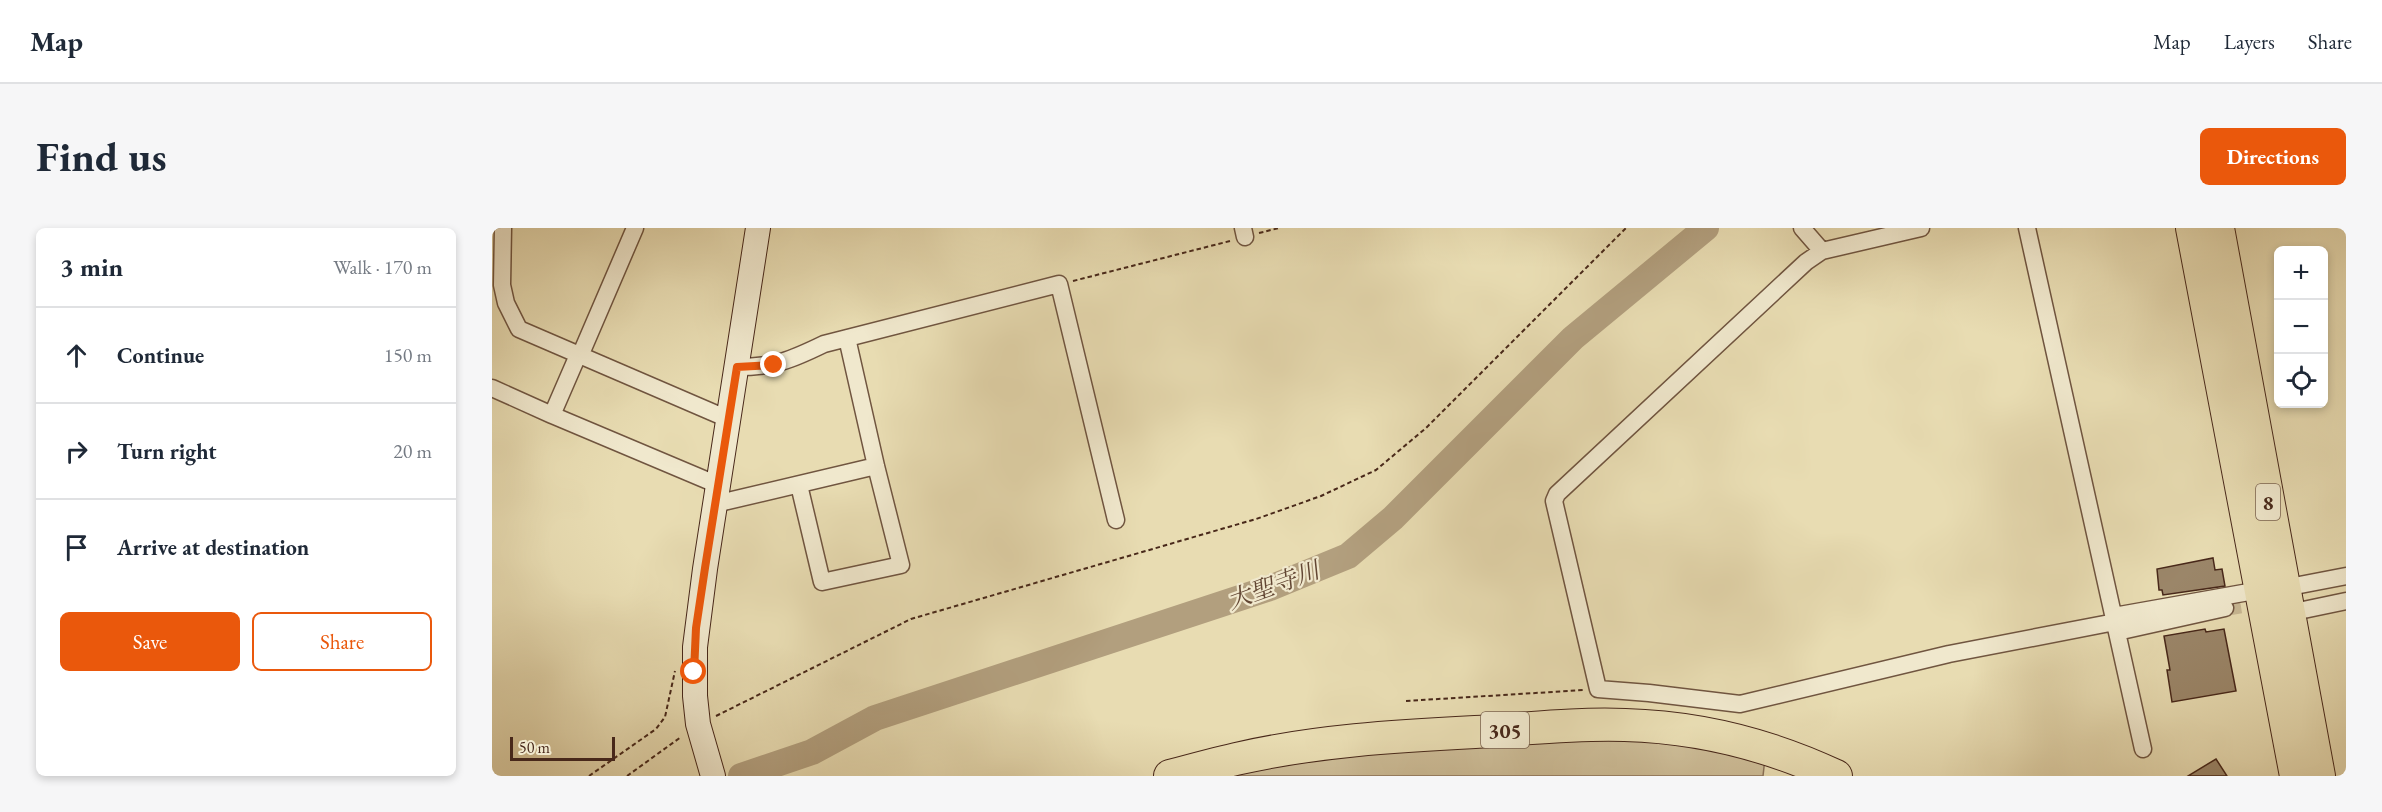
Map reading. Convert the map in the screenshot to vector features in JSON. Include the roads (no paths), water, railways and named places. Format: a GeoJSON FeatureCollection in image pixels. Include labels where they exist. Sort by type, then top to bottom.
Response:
{"type":"FeatureCollection","features":[{"type":"Feature","properties":{"kind":"highway","name":"8"},"geometry":{"type":"LineString","coordinates":[[2192,228],[2283,596],[2296,776]]}},
{"type":"Feature","properties":{"kind":"highway","name":"8"},"geometry":{"type":"LineString","coordinates":[[2218,228],[2283,596],[2319,776]]}},
{"type":"Feature","properties":{"kind":"highway","name":"305"},"geometry":{"type":"LineString","coordinates":[[1170,776],[1238,759],[1334,743],[1417,735],[1625,724],[1727,738],[1800,759],[1836,776]]}},
{"type":"Feature","properties":{"kind":"street"},"geometry":{"type":"LineString","coordinates":[[552,415],[635,228]]}},
{"type":"Feature","properties":{"kind":"street"},"geometry":{"type":"LineString","coordinates":[[713,776],[698,724],[695,696],[695,647],[758,228]]}},
{"type":"Feature","properties":{"kind":"street"},"geometry":{"type":"LineString","coordinates":[[1921,228],[1822,251],[1806,262],[1557,494],[1554,501],[1598,689],[1740,704],[1948,654],[2115,623],[2346,588]]}},
{"type":"Feature","properties":{"kind":"street"},"geometry":{"type":"LineString","coordinates":[[2027,228],[2143,749]]}},
{"type":"Feature","properties":{"kind":"street"},"geometry":{"type":"LineString","coordinates":[[504,231],[502,285],[506,303],[519,329],[728,419]]}},
{"type":"Feature","properties":{"kind":"street"},"geometry":{"type":"LineString","coordinates":[[1807,233],[1822,251]]}},
{"type":"Feature","properties":{"kind":"street"},"geometry":{"type":"LineString","coordinates":[[737,367],[774,365],[824,344],[1059,284],[1116,520]]}},
{"type":"Feature","properties":{"kind":"street"},"geometry":{"type":"LineString","coordinates":[[799,485],[822,582],[902,565],[876,466],[847,338]]}},
{"type":"Feature","properties":{"kind":"street"},"geometry":{"type":"LineString","coordinates":[[492,388],[717,494],[799,485],[876,466]]}},
{"type":"Feature","properties":{"kind":"street"},"geometry":{"type":"LineString","coordinates":[[2283,596],[2346,576]]}},
{"type":"Feature","properties":{"kind":"street"},"geometry":{"type":"LineString","coordinates":[[2283,596],[2346,601]]}},
{"type":"Feature","properties":{"kind":"street"},"geometry":{"type":"LineString","coordinates":[[2115,623],[2225,608]]}},
{"type":"Feature","properties":{"kind":"street"},"geometry":{"type":"LineString","coordinates":[[2331,776],[2336,776]]}},
{"type":"Feature","properties":{"kind":"waterway","name":"大聖寺川"},"geometry":{"type":"LineString","coordinates":[[741,776],[812,752],[875,718],[1270,588],[1348,556],[1393,518],[1573,338],[1706,228]]}},
{"type":"Feature","properties":{"kind":"tunnel"},"geometry":{"type":"LineString","coordinates":[[2225,608],[2268,601]]}}]}
